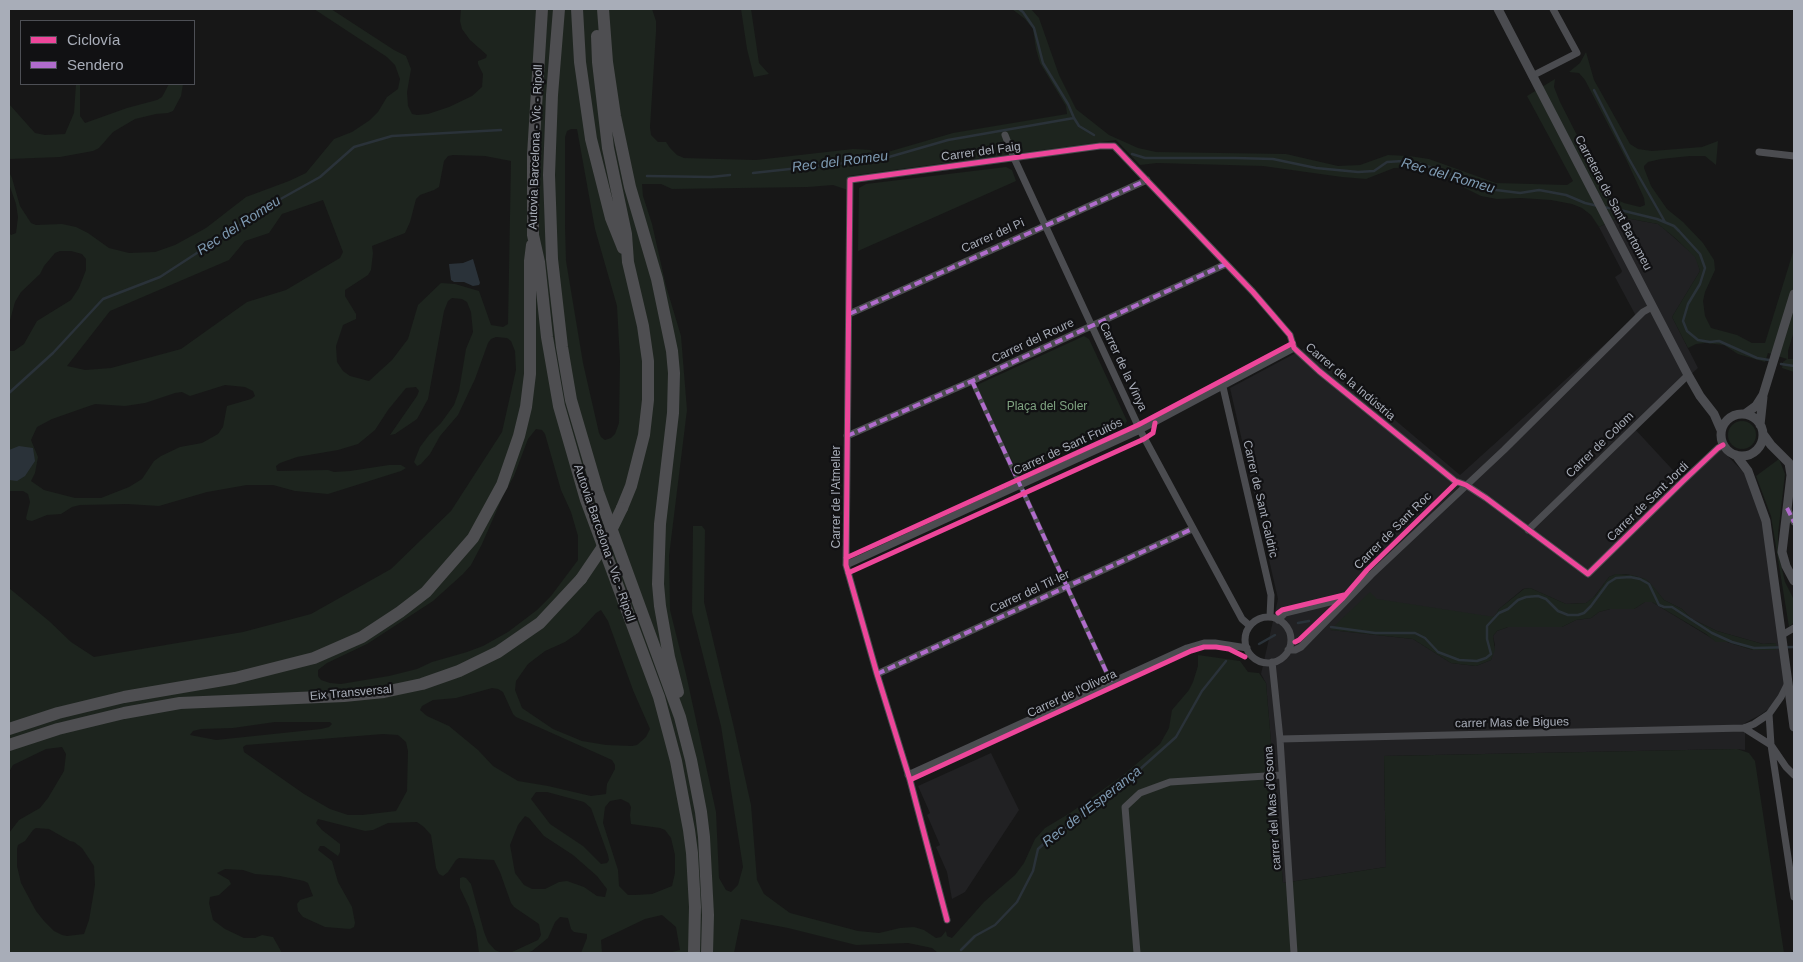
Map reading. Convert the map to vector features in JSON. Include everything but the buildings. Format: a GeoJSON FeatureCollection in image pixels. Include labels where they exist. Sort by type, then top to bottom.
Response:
{"type":"FeatureCollection","features":[{"type":"Feature","properties":{"kind":"highway","name":"Autovia Barcelona - Vic - Ripoll"},"geometry":{"type":"LineString","coordinates":[[542,9],[533,154],[533,235],[539,262],[547,337],[559,406],[586,500],[658,697],[676,761],[692,853],[694,953]]}},
{"type":"Feature","properties":{"kind":"highway","name":"Autovia Barcelona - Vic - Ripoll"},"geometry":{"type":"LineString","coordinates":[[559,9],[548,175],[552,259],[561,338],[571,400],[598,492],[680,717],[691,760],[702,820],[708,915],[707,953]]}},
{"type":"Feature","properties":{"kind":"highway"},"geometry":{"type":"LineString","coordinates":[[577,9],[580,62],[592,139],[611,218],[628,262]]}},
{"type":"Feature","properties":{"kind":"highway"},"geometry":{"type":"LineString","coordinates":[[596,9],[603,116],[626,234],[628,262]]}},
{"type":"Feature","properties":{"kind":"highway"},"geometry":{"type":"LineString","coordinates":[[603,9],[607,62],[615,116],[630,186],[657,279],[672,351],[674,373],[673,413],[660,524],[658,584],[669,657],[679,692],[680,717]]}},
{"type":"Feature","properties":{"kind":"highway"},"geometry":{"type":"LineString","coordinates":[[9,729],[58,713],[124,697],[234,678],[314,658],[362,637],[426,592],[473,538],[502,485],[520,436],[530,374],[530,261],[533,235]]}},
{"type":"Feature","properties":{"kind":"highway","name":"Eix Transversal"},"geometry":{"type":"LineString","coordinates":[[9,745],[77,724],[180,703],[344,696],[384,692],[422,684],[459,671],[498,652],[540,623],[581,579],[604,545],[622,508],[638,462],[644,435],[648,400],[648,361],[628,262]]}},
{"type":"Feature","properties":{"kind":"street","name":"Carretera de Sant Bartomeu"},"geometry":{"type":"LineString","coordinates":[[1498,9],[1688,375],[1709,407],[1721,430]]}},
{"type":"Feature","properties":{"kind":"street"},"geometry":{"type":"LineString","coordinates":[[1532,76],[1577,53],[1554,9]]}},
{"type":"Feature","properties":{"kind":"street","name":"Carrer de la Vinya"},"geometry":{"type":"LineString","coordinates":[[1005,135],[1140,430],[1242,619],[1250,626]]}},
{"type":"Feature","properties":{"kind":"street","name":"Carrer del Faig"},"geometry":{"type":"LineString","coordinates":[[850,180],[1100,146],[1114,146]]}},
{"type":"Feature","properties":{"kind":"street","name":"Carrer de la Indústria"},"geometry":{"type":"LineString","coordinates":[[1114,146],[1254,292],[1290,335],[1294,348],[1319,371],[1450,476],[1466,485],[1588,574]]}},
{"type":"Feature","properties":{"kind":"street"},"geometry":{"type":"LineString","coordinates":[[1759,152],[1794,156]]}},
{"type":"Feature","properties":{"kind":"street","name":"Carrer de l'Atmeller"},"geometry":{"type":"LineString","coordinates":[[850,180],[846,565],[908,775],[947,920]]}},
{"type":"Feature","properties":{"kind":"street","name":"Carrer del Pi"},"geometry":{"type":"LineString","coordinates":[[849,314],[1147,180]]}},
{"type":"Feature","properties":{"kind":"street","name":"Carrer del Roure"},"geometry":{"type":"LineString","coordinates":[[847,436],[972,381],[1226,264]]}},
{"type":"Feature","properties":{"kind":"street"},"geometry":{"type":"LineString","coordinates":[[1709,407],[1732,416],[1746,414],[1756,406],[1763,395],[1794,294]]}},
{"type":"Feature","properties":{"kind":"street","name":"Carrer de Sant Roc"},"geometry":{"type":"LineString","coordinates":[[1288,650],[1302,647],[1352,594],[1588,368],[1643,312],[1652,306]]}},
{"type":"Feature","properties":{"kind":"street","name":"Carrer de Sant Fruitós"},"geometry":{"type":"LineString","coordinates":[[846,565],[1140,430],[1294,348]]}},
{"type":"Feature","properties":{"kind":"street","name":"Carrer de Colom"},"geometry":{"type":"LineString","coordinates":[[1528,530],[1688,375]]}},
{"type":"Feature","properties":{"kind":"street"},"geometry":{"type":"LineString","coordinates":[[972,381],[1110,682]]}},
{"type":"Feature","properties":{"kind":"street","name":"Carrer de Sant Galdric"},"geometry":{"type":"LineString","coordinates":[[1223,387],[1271,596],[1270,617]]}},
{"type":"Feature","properties":{"kind":"street"},"geometry":{"type":"LineString","coordinates":[[1748,471],[1754,452],[1761,444],[1763,395]]}},
{"type":"Feature","properties":{"kind":"street"},"geometry":{"type":"LineString","coordinates":[[1746,414],[1754,418],[1771,445],[1789,463],[1791,475],[1782,552],[1794,582]]}},
{"type":"Feature","properties":{"kind":"street"},"geometry":{"type":"LineString","coordinates":[[1732,416],[1726,421],[1721,430],[1721,440],[1729,452],[1744,456],[1772,449],[1778,451]]}},
{"type":"Feature","properties":{"kind":"street","name":"Carrer de Sant Jordi"},"geometry":{"type":"LineString","coordinates":[[1588,574],[1723,445]]}},
{"type":"Feature","properties":{"kind":"street"},"geometry":{"type":"LineString","coordinates":[[1736,455],[1748,471],[1766,521],[1794,727]]}},
{"type":"Feature","properties":{"kind":"street"},"geometry":{"type":"LineString","coordinates":[[1787,508],[1794,522]]}},
{"type":"Feature","properties":{"kind":"street","name":"Carrer del Til·ler"},"geometry":{"type":"LineString","coordinates":[[877,674],[1192,529]]}},
{"type":"Feature","properties":{"kind":"street","name":"Carrer de Sant Roc"},"geometry":{"type":"LineString","coordinates":[[1278,620],[1285,613],[1342,599],[1352,594]]}},
{"type":"Feature","properties":{"kind":"street"},"geometry":{"type":"LineString","coordinates":[[1270,617],[1278,620],[1285,624],[1289,631],[1290,643],[1288,650],[1283,657],[1272,662],[1257,660],[1247,648],[1245,637],[1250,626],[1257,620],[1270,617]]}},
{"type":"Feature","properties":{"kind":"street"},"geometry":{"type":"LineString","coordinates":[[1783,638],[1794,628]]}},
{"type":"Feature","properties":{"kind":"street","name":"Carrer de l'Olivera"},"geometry":{"type":"LineString","coordinates":[[908,775],[1187,648],[1204,643],[1215,643],[1247,648]]}},
{"type":"Feature","properties":{"kind":"street","name":"carrer del Mas d'Osona"},"geometry":{"type":"LineString","coordinates":[[1272,662],[1280,739],[1294,953]]}},
{"type":"Feature","properties":{"kind":"street","name":"carrer Mas de Bigues"},"geometry":{"type":"LineString","coordinates":[[1280,739],[1744,728],[1769,714],[1788,684]]}},
{"type":"Feature","properties":{"kind":"street"},"geometry":{"type":"LineString","coordinates":[[1769,714],[1771,745],[1794,897]]}},
{"type":"Feature","properties":{"kind":"street"},"geometry":{"type":"LineString","coordinates":[[1744,728],[1771,745],[1794,775]]}},
{"type":"Feature","properties":{"kind":"street"},"geometry":{"type":"LineString","coordinates":[[1776,776],[1779,770],[1786,767]]}},
{"type":"Feature","properties":{"kind":"street"},"geometry":{"type":"LineString","coordinates":[[1137,953],[1125,807],[1140,793],[1170,782],[1282,775]]}},
{"type":"Feature","properties":{"kind":"shaded area"},"geometry":{"type":"Polygon","coordinates":[[[1620,217],[1658,224],[1696,257],[1700,271],[1672,317],[1698,368],[1633,427],[1683,481],[1718,446],[1751,480],[1765,523],[1785,682],[1778,698],[1770,708],[1745,723],[1745,750],[1384,756],[1386,867],[1283,883],[1266,683],[1261,674],[1278,599],[1230,388],[1307,347],[1342,378],[1351,389],[1395,420],[1460,475],[1636,316],[1615,277],[1622,271],[1599,227],[1620,217]],[[1626,574],[1609,577],[1593,598],[1586,603],[1566,604],[1530,588],[1523,589],[1499,609],[1495,617],[1425,635],[1331,630],[1413,639],[1451,663],[1476,666],[1491,660],[1495,645],[1493,636],[1497,631],[1508,627],[1562,627],[1576,620],[1591,618],[1599,612],[1610,609],[1634,609],[1645,602],[1652,602],[1718,642],[1727,642],[1753,650],[1776,643],[1763,644],[1717,631],[1692,619],[1682,609],[1664,600],[1648,581],[1626,574]]]}},
{"type":"Feature","properties":{"kind":"shaded area"},"geometry":{"type":"Polygon","coordinates":[[[473,259],[479,285],[473,286],[451,280],[449,264],[463,263],[473,259]]]}},
{"type":"Feature","properties":{"kind":"shaded area"},"geometry":{"type":"Polygon","coordinates":[[[19,446],[33,448],[35,461],[25,476],[17,481],[9,480],[9,450],[19,446]]]}},
{"type":"Feature","properties":{"kind":"shaded area"},"geometry":{"type":"Polygon","coordinates":[[[991,753],[1019,810],[965,892],[952,899],[947,872],[936,847],[940,845],[927,815],[930,813],[918,786],[991,753]]]}},
{"type":"Feature","properties":{"kind":"green space"},"geometry":{"type":"Polygon","coordinates":[[[314,9],[331,9],[406,56],[411,69],[407,92],[408,106],[412,114],[417,115],[428,114],[449,107],[472,96],[482,87],[483,74],[478,61],[486,58],[487,55],[470,40],[462,29],[460,21],[461,9],[652,9],[656,21],[656,32],[651,135],[658,142],[666,142],[677,155],[684,158],[756,160],[853,149],[871,150],[874,156],[953,133],[1067,114],[1066,106],[1040,63],[1033,29],[1025,19],[1012,9],[1031,9],[1039,18],[1059,75],[1076,109],[1109,135],[1138,148],[1156,152],[1286,154],[1338,166],[1360,165],[1388,155],[1409,156],[1429,159],[1496,183],[1567,185],[1573,181],[1527,96],[1555,79],[1554,87],[1560,102],[1602,184],[1611,197],[1640,207],[1645,205],[1644,198],[1585,80],[1579,73],[1569,72],[1580,63],[1586,52],[1594,80],[1630,144],[1638,149],[1652,151],[1702,147],[1718,141],[1716,165],[1705,156],[1690,156],[1661,159],[1648,162],[1644,166],[1651,186],[1667,209],[1683,222],[1703,243],[1714,260],[1715,270],[1703,301],[1705,316],[1711,328],[1737,335],[1752,343],[1765,343],[1794,249],[1794,331],[1788,351],[1788,359],[1794,359],[1794,372],[1782,368],[1783,362],[1787,359],[1768,353],[1765,362],[1738,354],[1724,345],[1705,343],[1696,344],[1688,348],[1672,317],[1700,271],[1695,257],[1658,224],[1620,217],[1599,227],[1591,215],[1582,208],[1572,204],[1551,200],[1497,199],[1481,196],[1465,188],[1457,181],[1421,167],[1394,168],[1366,179],[1263,166],[1157,163],[1140,165],[1116,140],[848,176],[848,190],[833,185],[672,189],[661,184],[642,184],[643,196],[652,224],[666,286],[681,336],[687,410],[669,556],[670,610],[716,812],[719,878],[726,890],[731,892],[738,885],[743,867],[721,726],[692,612],[693,526],[702,526],[705,530],[704,602],[751,805],[757,880],[764,894],[790,913],[858,931],[879,933],[914,927],[924,930],[936,938],[941,937],[946,931],[947,936],[952,938],[984,902],[1015,875],[1024,863],[1035,839],[1045,828],[1070,813],[1122,776],[1160,744],[1169,728],[1172,710],[1189,690],[1193,682],[1198,666],[1198,655],[1240,661],[1248,672],[1259,673],[1266,683],[1283,883],[1386,867],[1384,756],[1737,749],[1749,753],[1755,761],[1784,953],[938,953],[932,948],[908,943],[856,945],[788,928],[741,919],[734,953],[668,953],[680,950],[676,927],[662,915],[645,919],[601,940],[602,953],[581,953],[587,934],[574,932],[571,929],[568,918],[560,917],[555,922],[548,938],[532,951],[526,953],[502,953],[512,952],[538,940],[541,935],[539,924],[511,903],[494,860],[459,858],[443,876],[439,874],[436,868],[431,835],[417,822],[388,823],[373,830],[365,831],[318,819],[316,823],[322,830],[340,844],[338,856],[324,846],[320,846],[318,850],[332,861],[338,882],[352,907],[355,923],[354,927],[350,929],[325,927],[303,917],[298,911],[297,904],[300,900],[313,896],[308,883],[304,881],[280,876],[255,874],[243,870],[225,869],[217,873],[229,880],[231,884],[219,895],[210,897],[209,903],[213,920],[225,929],[244,938],[255,938],[262,935],[273,937],[282,953],[9,953],[9,833],[19,820],[40,808],[48,798],[64,771],[66,754],[62,747],[46,749],[13,765],[9,772],[9,588],[71,642],[94,657],[243,632],[311,614],[391,569],[451,511],[502,432],[516,370],[515,351],[511,341],[507,338],[496,337],[491,339],[458,415],[440,436],[430,454],[417,466],[414,462],[420,447],[454,405],[459,391],[466,349],[473,332],[471,312],[467,302],[462,299],[452,298],[448,301],[444,311],[428,399],[417,419],[395,434],[390,435],[419,391],[416,387],[406,388],[375,430],[358,444],[338,450],[297,457],[276,466],[277,471],[328,470],[334,472],[401,465],[406,468],[401,471],[328,494],[295,491],[273,485],[247,485],[207,492],[159,506],[127,504],[80,505],[72,507],[61,514],[47,515],[32,521],[27,520],[30,502],[28,494],[23,491],[9,491],[9,351],[14,351],[24,344],[37,321],[71,300],[79,288],[86,270],[86,259],[82,254],[71,251],[55,253],[40,274],[21,292],[15,302],[9,324],[9,233],[11,235],[16,233],[18,217],[9,184],[9,172],[20,206],[31,223],[36,225],[62,224],[76,227],[109,248],[129,253],[155,252],[175,245],[206,228],[246,197],[306,173],[334,139],[352,132],[370,120],[378,112],[387,97],[398,89],[400,79],[395,65],[387,57],[314,9]],[[577,129],[567,131],[565,137],[566,261],[583,363],[599,433],[605,440],[615,434],[619,423],[620,361],[617,306],[595,229],[577,129]],[[453,155],[448,156],[444,161],[439,187],[420,195],[416,199],[405,233],[372,246],[371,270],[368,275],[345,290],[345,296],[356,314],[356,319],[343,325],[336,346],[337,362],[343,371],[350,376],[369,381],[392,360],[408,339],[418,305],[441,283],[455,284],[479,291],[491,325],[503,327],[508,324],[511,161],[485,156],[453,155]],[[323,200],[282,214],[269,233],[245,241],[229,260],[110,311],[67,366],[85,370],[111,368],[181,349],[247,302],[286,290],[340,258],[343,252],[323,200]],[[225,385],[190,396],[182,392],[145,403],[125,406],[95,404],[52,419],[37,427],[31,440],[38,457],[35,473],[31,481],[44,490],[75,498],[101,498],[129,487],[142,479],[154,461],[161,456],[180,447],[202,443],[218,434],[223,427],[227,406],[255,396],[253,391],[245,387],[225,385]],[[536,429],[528,439],[514,476],[482,544],[471,565],[463,574],[433,601],[367,644],[327,663],[318,670],[318,676],[321,680],[341,684],[389,676],[417,669],[432,662],[467,652],[483,646],[508,632],[537,610],[551,596],[578,560],[578,536],[571,512],[561,490],[545,434],[542,430],[536,429]],[[601,610],[578,633],[565,642],[545,651],[528,664],[516,681],[515,690],[522,708],[553,729],[582,741],[606,745],[637,745],[646,737],[650,729],[633,690],[608,621],[601,610]],[[492,688],[456,698],[433,700],[422,706],[420,710],[427,716],[449,726],[478,750],[493,766],[518,781],[591,796],[606,794],[607,784],[615,769],[612,760],[516,717],[503,692],[498,689],[492,688]],[[275,722],[193,731],[190,735],[216,740],[321,729],[332,724],[330,722],[275,722]],[[383,734],[246,745],[243,747],[244,752],[304,794],[330,809],[348,815],[396,811],[407,791],[408,751],[406,742],[398,735],[383,734]],[[536,792],[531,799],[550,824],[583,846],[601,864],[607,863],[609,860],[591,808],[584,802],[547,792],[536,792]],[[621,799],[610,801],[605,807],[603,823],[618,870],[619,886],[628,895],[652,894],[672,886],[675,873],[675,855],[671,838],[665,830],[631,824],[631,807],[629,803],[621,799]],[[525,816],[518,825],[510,845],[515,873],[524,885],[532,889],[545,889],[559,882],[567,881],[584,887],[597,896],[605,897],[607,889],[597,876],[573,855],[544,836],[529,818],[525,816]],[[36,828],[25,841],[18,845],[17,866],[21,883],[36,911],[54,931],[62,935],[84,934],[89,920],[95,885],[94,866],[82,848],[49,829],[36,828]]]}},
{"type":"Feature","properties":{"kind":"green space"},"geometry":{"type":"Polygon","coordinates":[[[741,9],[751,9],[759,63],[769,74],[754,77],[747,49],[741,9]]]}},
{"type":"Feature","properties":{"kind":"green space"},"geometry":{"type":"Polygon","coordinates":[[[76,85],[80,85],[80,116],[85,123],[127,108],[157,100],[162,97],[168,85],[183,85],[181,96],[173,111],[135,119],[113,132],[99,148],[93,151],[60,157],[9,159],[9,104],[35,133],[45,135],[65,134],[74,113],[76,85]]]}},
{"type":"Feature","properties":{"kind":"green space"},"geometry":{"type":"Polygon","coordinates":[[[1006,167],[1012,170],[1016,181],[858,251],[859,188],[866,184],[1006,167]]]}},
{"type":"Feature","properties":{"kind":"green space","name":"Plaça del Soler"},"geometry":{"type":"Polygon","coordinates":[[[1084,336],[1089,339],[1127,421],[1124,426],[1022,471],[1017,471],[977,387],[979,384],[1084,336]]]}},
{"type":"Feature","properties":{"kind":"green space"},"geometry":{"type":"Polygon","coordinates":[[[1742,421],[1752,425],[1756,435],[1752,445],[1742,449],[1732,445],[1728,435],[1732,425],[1742,421]]]}},
{"type":"Feature","properties":{"kind":"green space"},"geometry":{"type":"Polygon","coordinates":[[[1779,459],[1785,474],[1778,534],[1778,552],[1785,582],[1794,600],[1794,622],[1789,627],[1771,516],[1756,476],[1779,459]]]}},
{"type":"Feature","properties":{"kind":"green space"},"geometry":{"type":"Polygon","coordinates":[[[1616,574],[1632,575],[1646,579],[1664,600],[1682,609],[1692,619],[1717,631],[1763,644],[1776,643],[1776,650],[1753,650],[1727,642],[1716,642],[1652,602],[1645,602],[1634,609],[1610,609],[1599,612],[1591,618],[1576,620],[1562,627],[1508,627],[1497,631],[1493,636],[1495,650],[1491,660],[1476,666],[1451,663],[1413,639],[1330,630],[1370,592],[1377,599],[1494,617],[1499,609],[1524,589],[1530,588],[1566,604],[1586,603],[1595,596],[1609,577],[1616,574]]]}},
{"type":"Feature","properties":{"kind":"green space"},"geometry":{"type":"Polygon","coordinates":[[[460,878],[466,878],[471,884],[484,932],[488,942],[495,950],[502,953],[479,953],[476,930],[469,907],[460,888],[460,878]]]}},
{"type":"Feature","properties":{"kind":"waterway"},"geometry":{"type":"LineString","coordinates":[[1019,9],[1034,28],[1043,63],[1068,104],[1074,118],[1079,126],[1094,135]]}},
{"type":"Feature","properties":{"kind":"waterway"},"geometry":{"type":"LineString","coordinates":[[1594,90],[1629,159],[1665,222]]}},
{"type":"Feature","properties":{"kind":"waterway","name":"Rec del Romeu"},"geometry":{"type":"LineString","coordinates":[[753,173],[882,159],[948,140],[1074,118]]}},
{"type":"Feature","properties":{"kind":"waterway","name":"Rec del Romeu"},"geometry":{"type":"LineString","coordinates":[[9,393],[53,353],[103,299],[160,277],[277,201],[320,177],[354,147],[392,136],[501,130]]}},
{"type":"Feature","properties":{"kind":"waterway","name":"Rec del Romeu"},"geometry":{"type":"LineString","coordinates":[[1132,154],[1145,158],[1273,159],[1316,168],[1358,172],[1374,171],[1387,162],[1403,161],[1421,164],[1496,190],[1520,193],[1539,190],[1566,195],[1598,206]]}},
{"type":"Feature","properties":{"kind":"waterway","name":"Rec del Romeu"},"geometry":{"type":"LineString","coordinates":[[647,176],[711,177],[730,175]]}},
{"type":"Feature","properties":{"kind":"waterway","name":"Rec del Romeu"},"geometry":{"type":"LineString","coordinates":[[1603,207],[1657,219],[1674,226],[1700,254],[1705,268],[1700,284],[1688,304],[1683,321],[1687,331],[1698,340],[1719,341],[1757,358],[1769,360]]}},
{"type":"Feature","properties":{"kind":"waterway","name":"Rec del Romeu"},"geometry":{"type":"LineString","coordinates":[[1781,364],[1794,366]]}},
{"type":"Feature","properties":{"kind":"waterway","name":"Rec de l'Esperança"},"geometry":{"type":"LineString","coordinates":[[1331,627],[1375,633],[1415,633],[1425,638],[1438,652],[1459,660],[1477,661],[1491,654],[1487,639],[1487,626],[1499,613],[1508,609],[1518,600],[1538,596],[1546,599],[1558,611],[1568,615],[1578,615],[1584,613],[1591,606],[1608,583],[1616,578],[1630,577],[1640,579],[1649,584],[1659,605],[1672,607],[1712,633],[1732,642],[1754,648],[1794,647]]}},
{"type":"Feature","properties":{"kind":"waterway"},"geometry":{"type":"LineString","coordinates":[[1298,623],[1309,621]]}},
{"type":"Feature","properties":{"kind":"waterway"},"geometry":{"type":"LineString","coordinates":[[1259,644],[1275,635]]}},
{"type":"Feature","properties":{"kind":"waterway","name":"Rec de l'Esperança"},"geometry":{"type":"LineString","coordinates":[[961,950],[975,936],[995,925],[1017,902],[1033,871],[1038,849],[1110,796],[1176,737],[1202,691],[1226,661]]}},
{"type":"Feature","properties":{"kind":"marked path"},"geometry":{"type":"LineString","coordinates":[[849,314],[1147,180]]}},
{"type":"Feature","properties":{"kind":"marked path"},"geometry":{"type":"LineString","coordinates":[[847,436],[972,381],[1226,264]]}},
{"type":"Feature","properties":{"kind":"marked path"},"geometry":{"type":"LineString","coordinates":[[972,381],[1111,682]]}},
{"type":"Feature","properties":{"kind":"marked path"},"geometry":{"type":"LineString","coordinates":[[1787,508],[1794,522]]}},
{"type":"Feature","properties":{"kind":"marked path"},"geometry":{"type":"LineString","coordinates":[[877,674],[1192,529]]}},
{"type":"Feature","properties":{"kind":"cycle path"},"geometry":{"type":"LineString","coordinates":[[947,920],[910,780],[846,565],[850,180],[1100,146],[1114,146],[1253,292],[1290,335],[1294,348],[1319,371],[1455,481],[1466,485],[1486,498],[1588,574],[1683,481],[1723,445]]}},
{"type":"Feature","properties":{"kind":"cycle path"},"geometry":{"type":"LineString","coordinates":[[846,558],[1138,425],[1293,343]]}},
{"type":"Feature","properties":{"kind":"cycle path"},"geometry":{"type":"LineString","coordinates":[[848,573],[1144,439],[1153,433],[1155,423]]}},
{"type":"Feature","properties":{"kind":"cycle path"},"geometry":{"type":"LineString","coordinates":[[1295,642],[1342,599],[1367,570],[1457,482]]}},
{"type":"Feature","properties":{"kind":"cycle path"},"geometry":{"type":"LineString","coordinates":[[1278,613],[1282,610],[1344,595]]}},
{"type":"Feature","properties":{"kind":"cycle path"},"geometry":{"type":"LineString","coordinates":[[910,780],[1191,651],[1204,647],[1216,647],[1229,649],[1245,657]]}}]}
